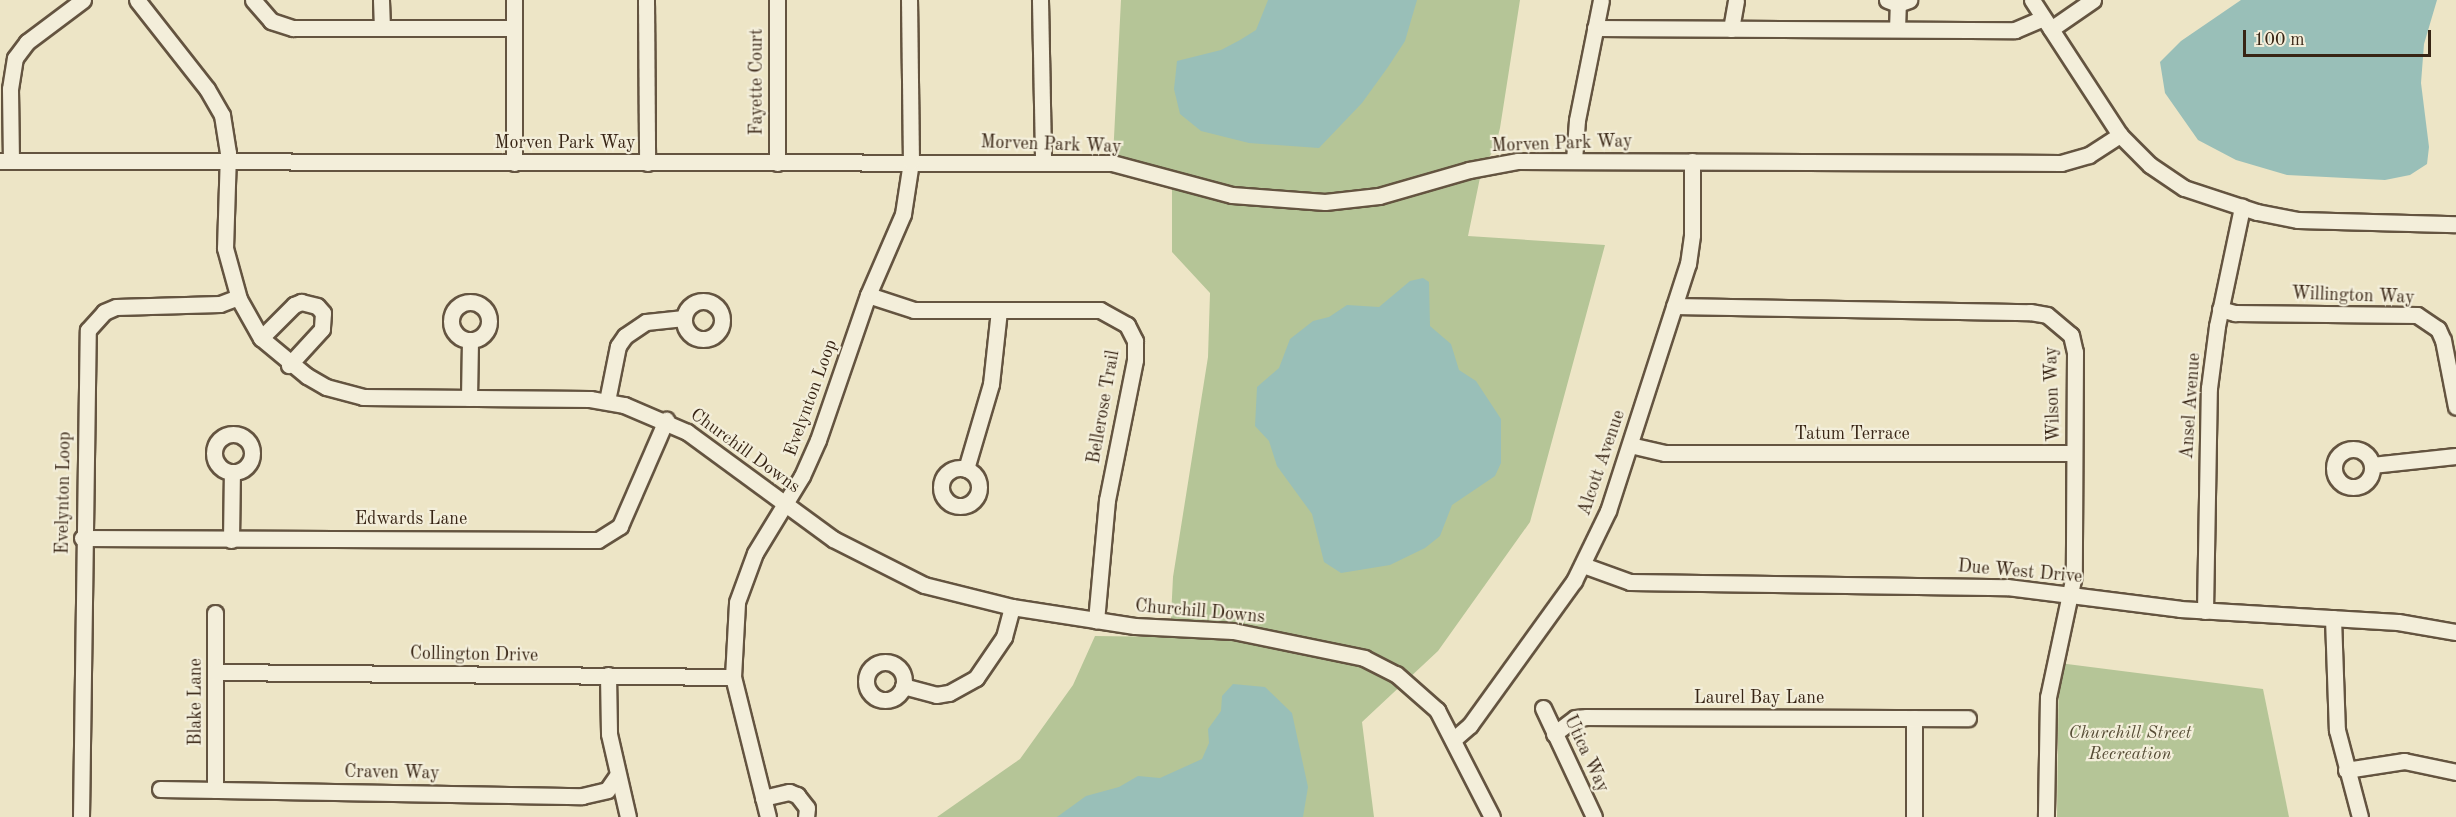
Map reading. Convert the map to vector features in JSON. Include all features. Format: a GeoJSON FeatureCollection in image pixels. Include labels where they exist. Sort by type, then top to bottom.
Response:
{"type":"FeatureCollection","features":[{"type":"Feature","properties":{"kind":"street"},"geometry":{"type":"LineString","coordinates":[[5,161],[10,89],[15,58],[27,42],[83,0]]}},
{"type":"Feature","properties":{"kind":"street","name":"Churchill Downs"},"geometry":{"type":"LineString","coordinates":[[137,0],[215,102],[226,128],[228,163],[225,248],[238,297],[261,338],[289,365],[326,387],[363,397],[607,401],[666,420],[710,447],[852,551],[899,575],[948,593],[1012,607],[1096,621],[1233,631],[1364,658],[1396,674],[1426,698],[1454,739],[1492,817]]}},
{"type":"Feature","properties":{"kind":"street"},"geometry":{"type":"LineString","coordinates":[[253,0],[281,26],[514,28]]}},
{"type":"Feature","properties":{"kind":"street"},"geometry":{"type":"LineString","coordinates":[[381,0],[382,28]]}},
{"type":"Feature","properties":{"kind":"street"},"geometry":{"type":"LineString","coordinates":[[514,0],[514,163]]}},
{"type":"Feature","properties":{"kind":"street"},"geometry":{"type":"LineString","coordinates":[[646,0],[647,163]]}},
{"type":"Feature","properties":{"kind":"street","name":"Fayette Court"},"geometry":{"type":"LineString","coordinates":[[777,0],[777,163]]}},
{"type":"Feature","properties":{"kind":"street","name":"Evelynton Loop"},"geometry":{"type":"LineString","coordinates":[[768,817],[732,678],[737,602],[755,553],[818,440],[868,296],[903,214],[911,162],[909,0]]}},
{"type":"Feature","properties":{"kind":"street"},"geometry":{"type":"LineString","coordinates":[[1040,0],[1043,162]]}},
{"type":"Feature","properties":{"kind":"street"},"geometry":{"type":"LineString","coordinates":[[1574,160],[1577,120],[1601,0]]}},
{"type":"Feature","properties":{"kind":"street"},"geometry":{"type":"LineString","coordinates":[[1731,28],[1736,0]]}},
{"type":"Feature","properties":{"kind":"street"},"geometry":{"type":"LineString","coordinates":[[2032,0],[2120,135],[2150,165],[2184,188],[2242,207],[2288,218],[2338,224],[2456,224]]}},
{"type":"Feature","properties":{"kind":"street"},"geometry":{"type":"LineString","coordinates":[[1595,28],[2015,30],[2047,23],[2093,0]]}},
{"type":"Feature","properties":{"kind":"street"},"geometry":{"type":"LineString","coordinates":[[1897,29],[1898,1]]}},
{"type":"Feature","properties":{"kind":"street","name":"Morven Park Way"},"geometry":{"type":"LineString","coordinates":[[5,161],[1112,163],[1232,195],[1325,202],[1390,194],[1492,164],[1574,160],[2061,162],[2089,155],[2120,135]]}},
{"type":"Feature","properties":{"kind":"street","name":"Alcott Avenue"},"geometry":{"type":"LineString","coordinates":[[1454,739],[1470,725],[1504,680],[1583,565],[1608,511],[1691,248],[1692,161]]}},
{"type":"Feature","properties":{"kind":"street","name":"Ansel Avenue"},"geometry":{"type":"LineString","coordinates":[[2205,611],[2206,424],[2220,309],[2242,207]]}},
{"type":"Feature","properties":{"kind":"street","name":"Bellerose Trail"},"geometry":{"type":"LineString","coordinates":[[868,296],[914,310],[1100,310],[1119,317],[1132,333],[1135,360],[1107,500],[1096,621]]}},
{"type":"Feature","properties":{"kind":"street","name":"Evelynton Loop"},"geometry":{"type":"LineString","coordinates":[[81,817],[82,538],[88,330],[104,312],[116,306],[220,304],[238,297]]}},
{"type":"Feature","properties":{"kind":"street"},"geometry":{"type":"LineString","coordinates":[[261,338],[294,305],[301,302],[317,306],[322,313],[322,329],[289,365]]}},
{"type":"Feature","properties":{"kind":"street","name":"Wilson Way"},"geometry":{"type":"LineString","coordinates":[[1674,306],[2048,315],[2071,335],[2075,352],[2072,595],[2048,697],[2046,817]]}},
{"type":"Feature","properties":{"kind":"street","name":"Willington Way"},"geometry":{"type":"LineString","coordinates":[[2220,309],[2235,313],[2417,315],[2438,329],[2443,340],[2456,407]]}},
{"type":"Feature","properties":{"kind":"street"},"geometry":{"type":"LineString","coordinates":[[966,469],[991,384],[999,310]]}},
{"type":"Feature","properties":{"kind":"street"},"geometry":{"type":"LineString","coordinates":[[607,401],[618,346],[625,336],[646,322],[684,318]]}},
{"type":"Feature","properties":{"kind":"street"},"geometry":{"type":"LineString","coordinates":[[469,398],[470,340]]}},
{"type":"Feature","properties":{"kind":"street","name":"Edwards Lane"},"geometry":{"type":"LineString","coordinates":[[82,538],[598,540],[620,526],[666,420]]}},
{"type":"Feature","properties":{"kind":"street","name":"Tatum Terrace"},"geometry":{"type":"LineString","coordinates":[[1630,445],[1665,453],[2074,453]]}},
{"type":"Feature","properties":{"kind":"street"},"geometry":{"type":"LineString","coordinates":[[2372,465],[2456,456]]}},
{"type":"Feature","properties":{"kind":"street"},"geometry":{"type":"LineString","coordinates":[[231,540],[232,472]]}},
{"type":"Feature","properties":{"kind":"street","name":"Due West Drive"},"geometry":{"type":"LineString","coordinates":[[1583,565],[1630,582],[1977,586],[2205,611],[2398,622],[2456,632]]}},
{"type":"Feature","properties":{"kind":"street"},"geometry":{"type":"LineString","coordinates":[[903,686],[936,695],[956,690],[976,678],[1004,637],[1012,607]]}},
{"type":"Feature","properties":{"kind":"street","name":"Blake Lane"},"geometry":{"type":"LineString","coordinates":[[215,613],[215,790]]}},
{"type":"Feature","properties":{"kind":"street"},"geometry":{"type":"LineString","coordinates":[[2333,618],[2334,698],[2346,770],[2360,817]]}},
{"type":"Feature","properties":{"kind":"street","name":"Collington Drive"},"geometry":{"type":"LineString","coordinates":[[215,672],[732,678]]}},
{"type":"Feature","properties":{"kind":"street"},"geometry":{"type":"LineString","coordinates":[[608,675],[607,718],[616,777],[628,817]]}},
{"type":"Feature","properties":{"kind":"street","name":"Utica Way"},"geometry":{"type":"LineString","coordinates":[[1543,708],[1594,817]]}},
{"type":"Feature","properties":{"kind":"street","name":"Laurel Bay Lane"},"geometry":{"type":"LineString","coordinates":[[1554,734],[1575,718],[1587,717],[1968,718]]}},
{"type":"Feature","properties":{"kind":"street"},"geometry":{"type":"LineString","coordinates":[[1914,718],[1914,817]]}},
{"type":"Feature","properties":{"kind":"street"},"geometry":{"type":"LineString","coordinates":[[2346,770],[2404,761],[2456,772]]}},
{"type":"Feature","properties":{"kind":"street","name":"Craven Way"},"geometry":{"type":"LineString","coordinates":[[160,789],[582,796],[607,790],[616,777]]}},
{"type":"Feature","properties":{"kind":"street"},"geometry":{"type":"LineString","coordinates":[[763,798],[789,792],[797,795],[807,808],[806,817]]}},
{"type":"Feature","properties":{"kind":"green space"},"geometry":{"type":"Polygon","coordinates":[[[1121,0],[1520,0],[1500,128],[1495,148],[1482,168],[1468,236],[1605,245],[1530,522],[1438,651],[1362,722],[1374,817],[937,817],[1020,759],[1073,685],[1095,636],[1170,637],[1173,577],[1208,357],[1210,293],[1172,252],[1172,172],[1113,157],[1121,0]]]}},
{"type":"Feature","properties":{"kind":"green space","name":"Churchill Street Recreation"},"geometry":{"type":"Polygon","coordinates":[[[2059,663],[2263,689],[2289,817],[2057,817],[2059,663]]]}},
{"type":"Feature","properties":{"kind":"water"},"geometry":{"type":"Polygon","coordinates":[[[1268,0],[1417,0],[1405,41],[1388,67],[1362,103],[1319,148],[1249,143],[1201,131],[1180,114],[1174,89],[1177,61],[1221,50],[1256,30],[1268,0]]]}},
{"type":"Feature","properties":{"kind":"water"},"geometry":{"type":"Polygon","coordinates":[[[2241,0],[2437,0],[2424,44],[2421,83],[2429,147],[2427,164],[2410,175],[2385,180],[2287,175],[2236,160],[2198,140],[2165,93],[2160,62],[2181,41],[2241,0]]]}},
{"type":"Feature","properties":{"kind":"water"},"geometry":{"type":"Polygon","coordinates":[[[1423,278],[1429,282],[1430,326],[1451,344],[1459,370],[1476,381],[1501,419],[1501,463],[1495,476],[1452,505],[1440,536],[1425,548],[1390,565],[1341,573],[1324,562],[1312,514],[1277,466],[1269,441],[1255,426],[1257,387],[1279,368],[1290,339],[1313,321],[1329,317],[1347,305],[1379,307],[1410,281],[1423,278]]]}},
{"type":"Feature","properties":{"kind":"water"},"geometry":{"type":"Polygon","coordinates":[[[1233,684],[1265,687],[1292,713],[1308,787],[1303,817],[1057,817],[1086,796],[1119,787],[1138,776],[1160,778],[1202,759],[1209,743],[1208,729],[1221,711],[1222,696],[1233,684]]]}}]}
